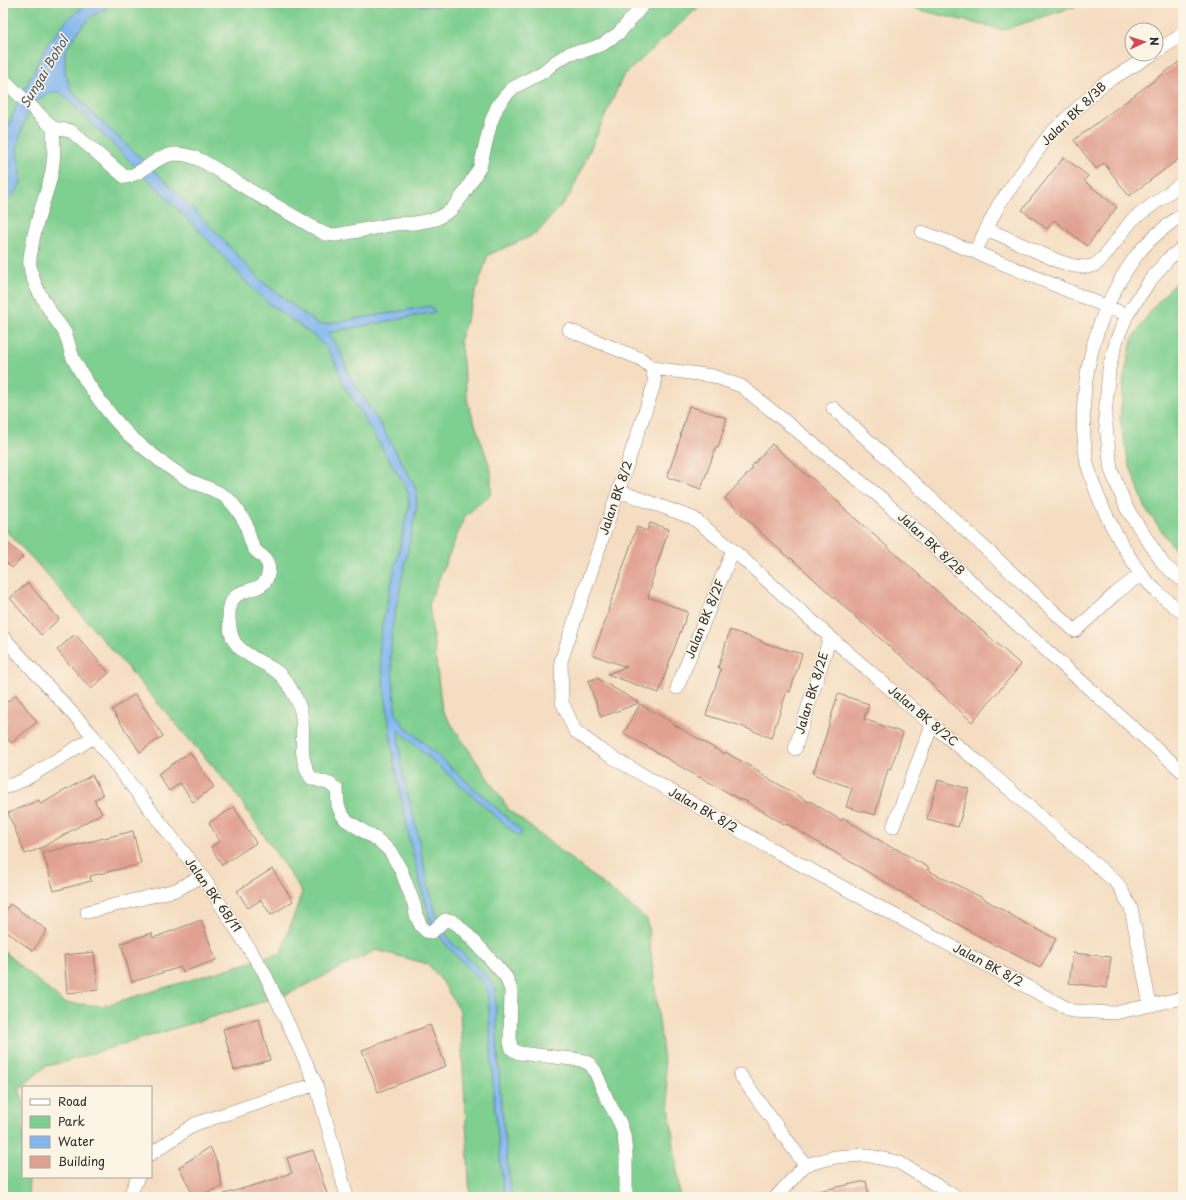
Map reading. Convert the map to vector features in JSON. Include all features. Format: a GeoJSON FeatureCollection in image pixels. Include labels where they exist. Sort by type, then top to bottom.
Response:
{"type":"FeatureCollection","features":[{"type":"Feature","properties":{"kind":"street"},"geometry":{"type":"LineString","coordinates":[[3,79],[49,124],[70,131],[125,177],[131,177],[154,162],[167,156],[176,154],[188,156],[199,160],[325,234],[336,235],[395,224],[415,223],[436,219],[451,210],[463,195],[480,167],[497,107],[505,96],[513,88],[543,72],[555,62],[570,54],[603,44],[618,33],[647,3]]}},
{"type":"Feature","properties":{"kind":"street"},"geometry":{"type":"LineString","coordinates":[[1164,47],[1183,34]]}},
{"type":"Feature","properties":{"kind":"street","name":"Jalan BK 8/3B"},"geometry":{"type":"LineString","coordinates":[[975,252],[999,204],[1049,135],[1103,84],[1140,62]]}},
{"type":"Feature","properties":{"kind":"street"},"geometry":{"type":"LineString","coordinates":[[49,124],[55,147],[54,159],[50,179],[34,231],[30,262],[31,273],[37,288],[65,333],[74,359],[81,372],[114,418],[130,435],[169,467],[188,479],[218,492],[234,505],[245,524],[256,551],[264,556],[269,572],[266,582],[259,587],[242,592],[235,596],[231,603],[231,635],[237,645],[254,658],[274,669],[284,678],[294,694],[301,713],[302,749],[307,771],[311,778],[330,784],[336,790],[338,805],[346,820],[379,841],[390,851],[401,870],[421,926],[426,931],[432,932],[445,920],[452,921],[476,943],[506,977],[511,990],[510,1042],[512,1049],[519,1053],[581,1060],[590,1064],[595,1071],[607,1099],[620,1123],[624,1135],[626,1155],[626,1197]]}},
{"type":"Feature","properties":{"kind":"street"},"geometry":{"type":"LineString","coordinates":[[987,229],[1074,266],[1095,266],[1103,258],[1132,220],[1183,182]]}},
{"type":"Feature","properties":{"kind":"street"},"geometry":{"type":"LineString","coordinates":[[1183,214],[1164,227],[1137,256],[1107,306],[1094,339],[1085,384],[1083,424],[1087,464],[1097,494],[1117,536],[1141,574],[1183,613]]}},
{"type":"Feature","properties":{"kind":"street"},"geometry":{"type":"LineString","coordinates":[[922,232],[975,252],[1127,315]]}},
{"type":"Feature","properties":{"kind":"street"},"geometry":{"type":"LineString","coordinates":[[1183,247],[1163,264],[1127,315],[1117,339],[1109,369],[1105,417],[1111,470],[1127,509],[1164,565],[1183,581]]}},
{"type":"Feature","properties":{"kind":"street"},"geometry":{"type":"LineString","coordinates":[[569,330],[641,359],[652,368]]}},
{"type":"Feature","properties":{"kind":"street","name":"Jalan BK 8/2"},"geometry":{"type":"LineString","coordinates":[[652,368],[655,382],[561,661],[562,702],[575,731],[605,754],[770,848],[1072,1011],[1115,1013],[1183,998]]}},
{"type":"Feature","properties":{"kind":"street","name":"Jalan BK 8/2B"},"geometry":{"type":"LineString","coordinates":[[652,368],[713,376],[741,386],[881,498],[1018,625],[1183,772]]}},
{"type":"Feature","properties":{"kind":"street"},"geometry":{"type":"LineString","coordinates":[[833,408],[1075,631],[1115,594],[1141,574]]}},
{"type":"Feature","properties":{"kind":"street","name":"Jalan BK 8/2C"},"geometry":{"type":"LineString","coordinates":[[618,491],[693,518],[733,550],[932,726],[978,762],[1118,884],[1131,908],[1150,1005]]}},
{"type":"Feature","properties":{"kind":"street","name":"Jalan BK 8/2F"},"geometry":{"type":"LineString","coordinates":[[677,688],[733,550]]}},
{"type":"Feature","properties":{"kind":"street","name":"Jalan BK 6B/11"},"geometry":{"type":"LineString","coordinates":[[3,637],[94,737],[202,876],[264,972],[316,1084],[347,1197]]}},
{"type":"Feature","properties":{"kind":"street","name":"Jalan BK 8/2E"},"geometry":{"type":"LineString","coordinates":[[795,749],[830,637]]}},
{"type":"Feature","properties":{"kind":"street"},"geometry":{"type":"LineString","coordinates":[[894,827],[932,726]]}},
{"type":"Feature","properties":{"kind":"street"},"geometry":{"type":"LineString","coordinates":[[3,788],[24,780],[94,737]]}},
{"type":"Feature","properties":{"kind":"street"},"geometry":{"type":"LineString","coordinates":[[87,912],[176,890],[202,876]]}},
{"type":"Feature","properties":{"kind":"street"},"geometry":{"type":"LineString","coordinates":[[740,1075],[805,1165]]}},
{"type":"Feature","properties":{"kind":"street"},"geometry":{"type":"LineString","coordinates":[[152,1153],[195,1124],[316,1084]]}},
{"type":"Feature","properties":{"kind":"street"},"geometry":{"type":"LineString","coordinates":[[776,1197],[805,1165],[836,1157],[865,1155],[898,1162],[956,1197]]}},
{"type":"Feature","properties":{"kind":"street"},"geometry":{"type":"LineString","coordinates":[[131,1197],[131,1193],[138,1178]]}},
{"type":"Feature","properties":{"kind":"green space"},"geometry":{"type":"Polygon","coordinates":[[[3,3],[703,3],[623,76],[570,195],[536,234],[488,255],[460,339],[468,404],[491,470],[491,494],[465,516],[429,603],[442,710],[509,810],[647,919],[680,1197],[470,1197],[460,1011],[442,981],[428,964],[376,950],[288,994],[64,1062],[46,1066],[19,1089],[22,1099],[22,1178],[29,1178],[28,1197],[3,1197],[3,951],[64,1003],[103,1006],[281,953],[302,892],[234,791],[34,560],[3,528],[3,3]]]}},
{"type":"Feature","properties":{"kind":"green space"},"geometry":{"type":"Polygon","coordinates":[[[903,3],[1086,3],[1003,30],[920,10],[903,3]]]}},
{"type":"Feature","properties":{"kind":"green space"},"geometry":{"type":"Polygon","coordinates":[[[1183,274],[1183,556],[1173,547],[1146,509],[1129,464],[1120,419],[1124,378],[1132,340],[1152,309],[1183,274]]]}},
{"type":"Feature","properties":{"kind":"water","name":"Sungai Bohol"},"geometry":{"type":"Polygon","coordinates":[[[88,3],[114,3],[91,17],[78,31],[65,51],[65,72],[71,90],[87,108],[163,179],[215,231],[260,280],[319,325],[431,306],[435,312],[327,333],[341,353],[348,373],[382,427],[416,489],[417,506],[392,627],[391,658],[396,714],[404,725],[522,831],[519,837],[398,730],[401,763],[418,834],[426,877],[438,921],[451,942],[492,981],[495,990],[500,1091],[511,1197],[504,1197],[493,1090],[488,993],[484,984],[447,946],[432,925],[409,838],[394,763],[379,646],[382,626],[409,505],[408,493],[404,484],[343,384],[337,366],[327,348],[314,336],[268,303],[251,287],[209,241],[60,92],[44,95],[33,106],[29,113],[22,129],[17,149],[21,182],[14,194],[3,203],[3,138],[16,106],[47,45],[66,21],[88,3]]]}},
{"type":"Feature","properties":{"kind":"water"},"geometry":{"type":"Polygon","coordinates":[[[409,3],[453,3],[442,6],[431,6],[409,3]]]}},
{"type":"Feature","properties":{"kind":"building"},"geometry":{"type":"Polygon","coordinates":[[[1183,59],[1183,156],[1129,196],[1104,163],[1096,169],[1074,140],[1183,59]]]}},
{"type":"Feature","properties":{"kind":"building"},"geometry":{"type":"Polygon","coordinates":[[[1064,157],[1088,176],[1084,181],[1117,207],[1087,246],[1054,220],[1047,229],[1022,210],[1064,157]]]}},
{"type":"Feature","properties":{"kind":"building"},"geometry":{"type":"Polygon","coordinates":[[[689,406],[727,418],[718,448],[716,447],[701,489],[667,477],[681,436],[689,406]]]}},
{"type":"Feature","properties":{"kind":"building"},"geometry":{"type":"Polygon","coordinates":[[[772,444],[809,477],[810,476],[841,504],[840,505],[1021,665],[972,722],[899,654],[863,624],[791,558],[790,559],[760,532],[725,498],[753,468],[751,467],[772,444]]]}},
{"type":"Feature","properties":{"kind":"building"},"geometry":{"type":"Polygon","coordinates":[[[650,523],[669,529],[651,583],[648,597],[688,612],[659,693],[607,674],[627,667],[593,655],[637,527],[647,531],[650,523]]]}},
{"type":"Feature","properties":{"kind":"building"},"geometry":{"type":"Polygon","coordinates":[[[3,538],[23,557],[12,568],[3,559],[3,538]]]}},
{"type":"Feature","properties":{"kind":"building"},"geometry":{"type":"Polygon","coordinates":[[[28,583],[59,619],[41,635],[10,598],[28,583]]]}},
{"type":"Feature","properties":{"kind":"building"},"geometry":{"type":"Polygon","coordinates":[[[730,630],[762,641],[761,642],[802,654],[790,692],[787,691],[771,738],[741,726],[706,715],[721,669],[718,668],[730,630]]]}},
{"type":"Feature","properties":{"kind":"building"},"geometry":{"type":"Polygon","coordinates":[[[75,634],[109,673],[91,689],[57,650],[75,634]]]}},
{"type":"Feature","properties":{"kind":"building"},"geometry":{"type":"Polygon","coordinates":[[[597,678],[639,703],[601,717],[588,681],[597,678]]]}},
{"type":"Feature","properties":{"kind":"building"},"geometry":{"type":"Polygon","coordinates":[[[135,694],[163,736],[140,752],[112,710],[135,694]]]}},
{"type":"Feature","properties":{"kind":"building"},"geometry":{"type":"Polygon","coordinates":[[[838,694],[869,704],[864,719],[903,733],[890,770],[888,769],[875,815],[846,807],[852,788],[813,774],[838,694]]]}},
{"type":"Feature","properties":{"kind":"building"},"geometry":{"type":"Polygon","coordinates":[[[16,695],[37,722],[11,743],[3,733],[3,705],[16,695]]]}},
{"type":"Feature","properties":{"kind":"building"},"geometry":{"type":"Polygon","coordinates":[[[640,704],[724,754],[725,752],[759,771],[759,773],[809,802],[810,801],[842,821],[843,818],[894,849],[895,848],[929,868],[927,870],[981,897],[1023,922],[1056,939],[1040,968],[997,945],[996,946],[923,905],[787,824],[786,825],[744,800],[743,801],[700,778],[624,733],[640,704]]]}},
{"type":"Feature","properties":{"kind":"building"},"geometry":{"type":"Polygon","coordinates":[[[190,752],[214,787],[193,802],[180,783],[169,791],[158,774],[190,752]]]}},
{"type":"Feature","properties":{"kind":"building"},"geometry":{"type":"Polygon","coordinates":[[[92,775],[103,795],[94,800],[102,813],[41,848],[25,854],[8,813],[39,800],[41,804],[92,775]]]}},
{"type":"Feature","properties":{"kind":"building"},"geometry":{"type":"Polygon","coordinates":[[[938,780],[969,789],[958,827],[927,819],[938,780]]]}},
{"type":"Feature","properties":{"kind":"building"},"geometry":{"type":"Polygon","coordinates":[[[234,807],[256,843],[222,865],[211,847],[220,841],[209,823],[234,807]]]}},
{"type":"Feature","properties":{"kind":"building"},"geometry":{"type":"Polygon","coordinates":[[[133,831],[141,864],[90,876],[91,881],[54,891],[43,853],[133,831]]]}},
{"type":"Feature","properties":{"kind":"building"},"geometry":{"type":"Polygon","coordinates":[[[272,869],[293,901],[271,915],[261,900],[248,908],[237,891],[272,869]]]}},
{"type":"Feature","properties":{"kind":"building"},"geometry":{"type":"Polygon","coordinates":[[[10,904],[47,930],[33,951],[3,929],[3,915],[10,904]]]}},
{"type":"Feature","properties":{"kind":"building"},"geometry":{"type":"Polygon","coordinates":[[[201,920],[216,960],[183,972],[181,967],[132,982],[121,943],[152,933],[153,938],[201,920]]]}},
{"type":"Feature","properties":{"kind":"building"},"geometry":{"type":"Polygon","coordinates":[[[94,952],[98,990],[67,993],[64,955],[94,952]]]}},
{"type":"Feature","properties":{"kind":"building"},"geometry":{"type":"Polygon","coordinates":[[[1073,953],[1111,957],[1107,988],[1069,983],[1073,953]]]}},
{"type":"Feature","properties":{"kind":"building"},"geometry":{"type":"Polygon","coordinates":[[[259,1019],[270,1060],[234,1070],[223,1029],[259,1019]]]}},
{"type":"Feature","properties":{"kind":"building"},"geometry":{"type":"Polygon","coordinates":[[[430,1025],[446,1066],[378,1092],[362,1050],[430,1025]]]}},
{"type":"Feature","properties":{"kind":"building"},"geometry":{"type":"Polygon","coordinates":[[[210,1147],[217,1162],[222,1187],[194,1197],[179,1167],[210,1147]]]}},
{"type":"Feature","properties":{"kind":"building"},"geometry":{"type":"Polygon","coordinates":[[[313,1150],[328,1197],[224,1197],[224,1194],[292,1173],[287,1158],[313,1150]]]}},
{"type":"Feature","properties":{"kind":"building"},"geometry":{"type":"Polygon","coordinates":[[[866,1181],[869,1197],[815,1197],[814,1192],[866,1181]]]}}]}
